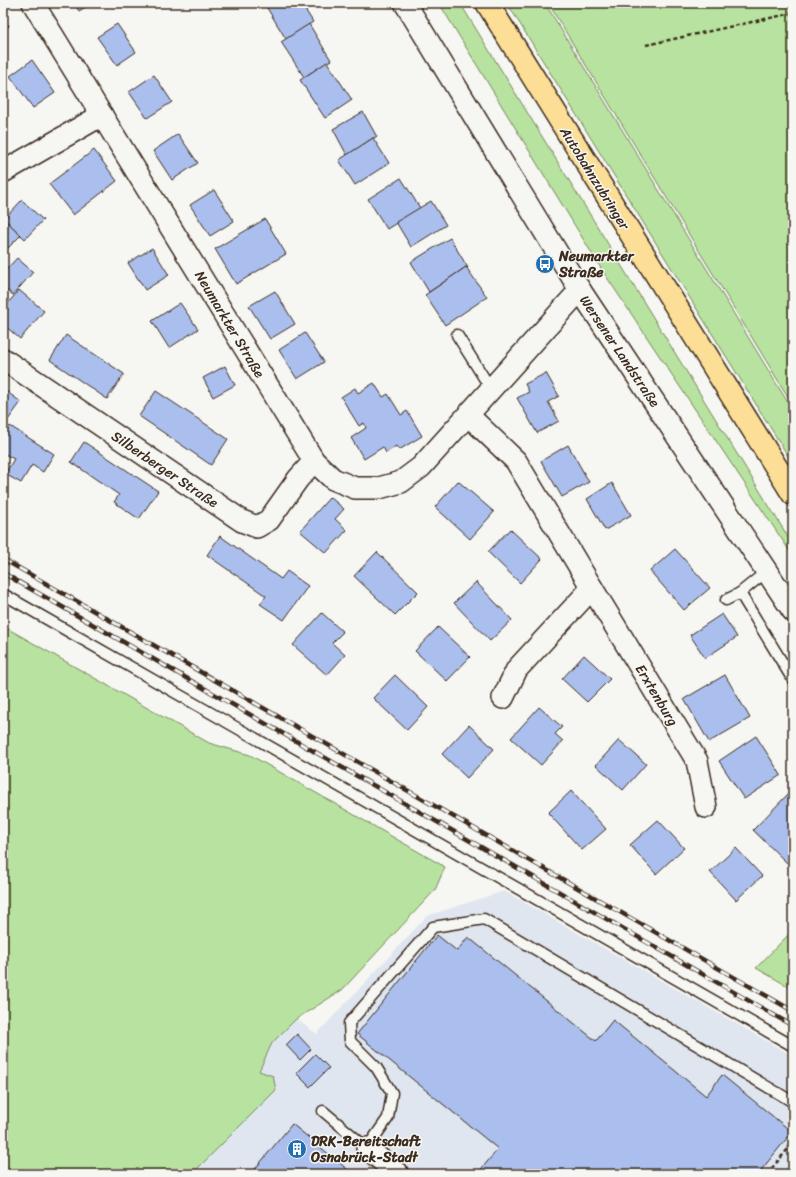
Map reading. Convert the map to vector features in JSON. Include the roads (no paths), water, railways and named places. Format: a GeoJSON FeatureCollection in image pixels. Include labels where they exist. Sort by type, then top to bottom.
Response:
{"type":"FeatureCollection","features":[{"type":"Feature","properties":{"kind":"highway","name":"Autobahnzubringer"},"geometry":{"type":"LineString","coordinates":[[487,3],[793,494]]}},
{"type":"Feature","properties":{"kind":"street","name":"Neumarkter Straße"},"geometry":{"type":"LineString","coordinates":[[33,3],[314,461],[333,479],[356,488],[379,488],[402,482],[421,467],[580,290]]}},
{"type":"Feature","properties":{"kind":"street","name":"Wersener Landstraße"},"geometry":{"type":"LineString","coordinates":[[405,3],[580,290],[793,611]]}},
{"type":"Feature","properties":{"kind":"street"},"geometry":{"type":"LineString","coordinates":[[3,172],[102,115]]}},
{"type":"Feature","properties":{"kind":"street","name":"Silberberger Straße"},"geometry":{"type":"LineString","coordinates":[[3,359],[235,517],[257,527],[269,520],[298,479],[314,461]]}},
{"type":"Feature","properties":{"kind":"street","name":"Erxtenburg"},"geometry":{"type":"LineString","coordinates":[[468,415],[516,461],[698,761],[706,807]]}},
{"type":"Feature","properties":{"kind":"street"},"geometry":{"type":"LineString","coordinates":[[503,698],[517,669],[592,588]]}},
{"type":"Feature","properties":{"kind":"street"},"geometry":{"type":"LineString","coordinates":[[367,1148],[398,1174]]}},
{"type":"Feature","properties":{"kind":"lane"},"geometry":{"type":"LineString","coordinates":[[457,335],[491,389]]}},
{"type":"Feature","properties":{"kind":"lane"},"geometry":{"type":"LineString","coordinates":[[726,600],[740,593],[767,572]]}},
{"type":"Feature","properties":{"kind":"lane"},"geometry":{"type":"LineString","coordinates":[[740,593],[793,680]]}},
{"type":"Feature","properties":{"kind":"lane"},"geometry":{"type":"LineString","coordinates":[[3,594],[793,1046]]}},
{"type":"Feature","properties":{"kind":"lane"},"geometry":{"type":"LineString","coordinates":[[323,1111],[367,1148],[388,1118],[392,1093],[376,1067],[350,1041],[349,1023],[433,927],[484,919],[793,1102]]}},
{"type":"Feature","properties":{"kind":"railway"},"geometry":{"type":"LineString","coordinates":[[3,559],[793,1011]]}},
{"type":"Feature","properties":{"kind":"railway"},"geometry":{"type":"LineString","coordinates":[[3,573],[793,1026]]}},
{"type":"Feature","properties":{"kind":"place","name":"Neumarkter Straße"},"geometry":{"type":"Point","coordinates":[545,264]}},
{"type":"Feature","properties":{"kind":"place","name":"DRK-Bereitschaft Osnabrück-Stadt"},"geometry":{"type":"Point","coordinates":[297,1149]}}]}
